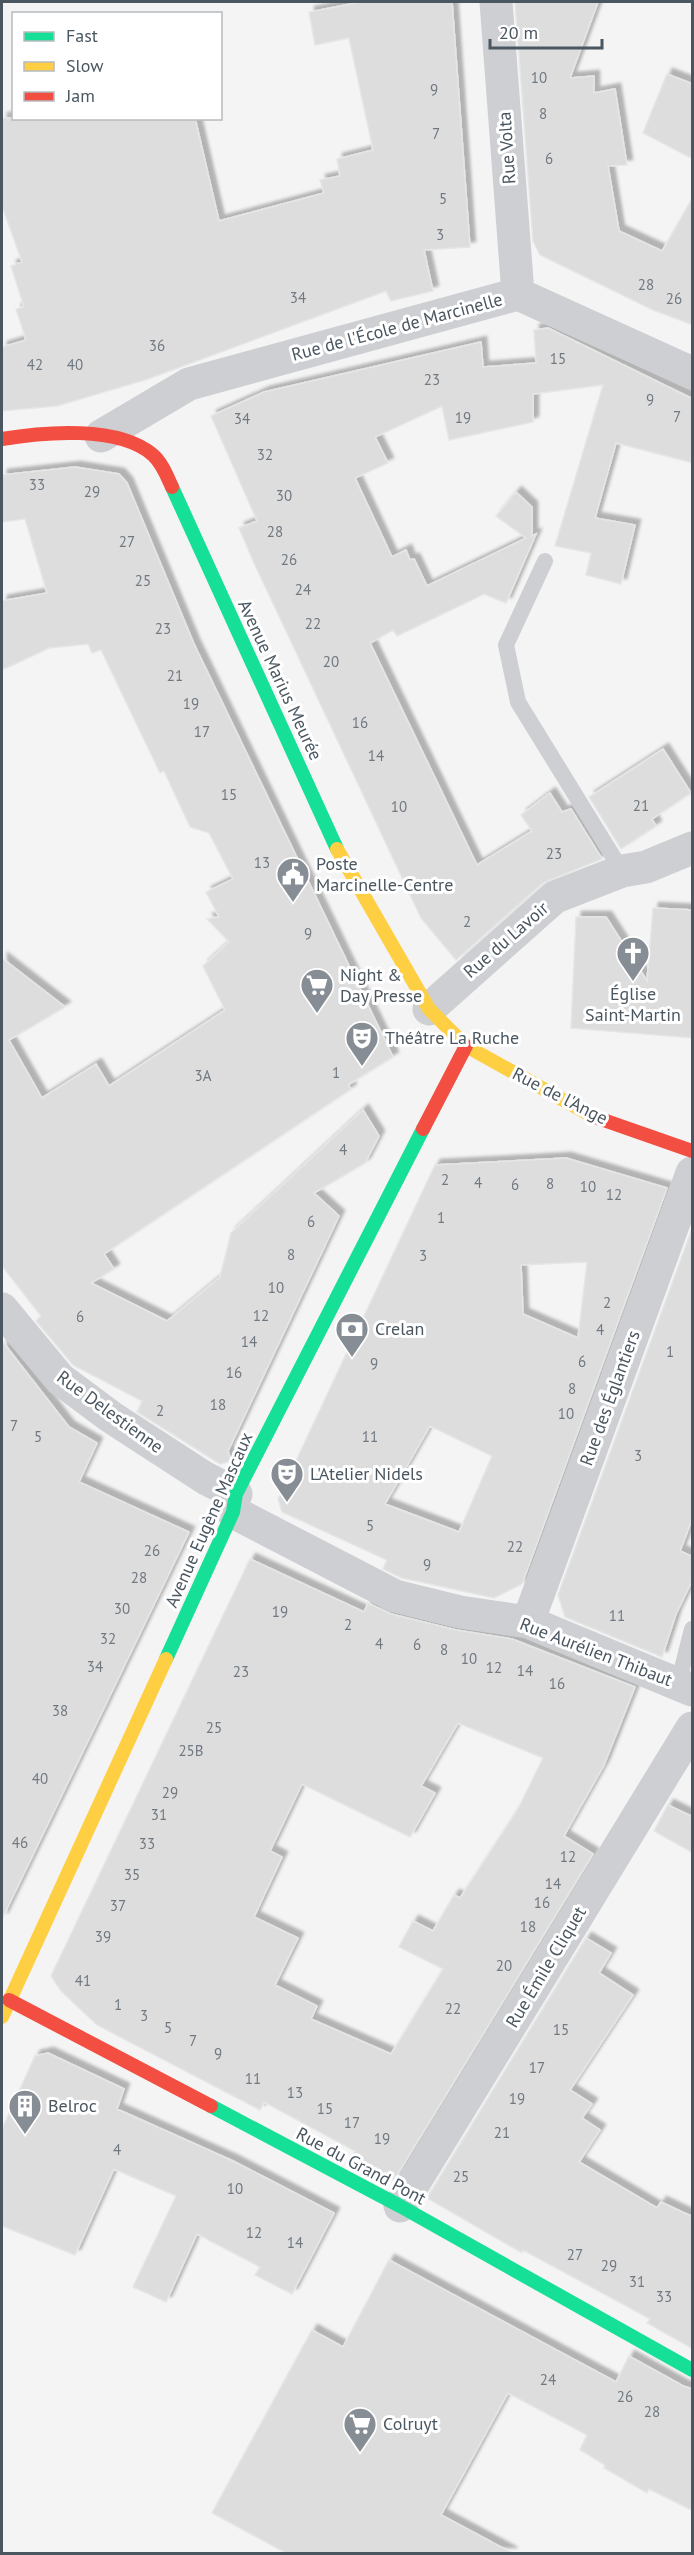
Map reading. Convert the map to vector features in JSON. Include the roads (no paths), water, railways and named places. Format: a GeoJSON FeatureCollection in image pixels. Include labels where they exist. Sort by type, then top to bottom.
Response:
{"type":"FeatureCollection","features":[{"type":"Feature","properties":{"kind":"main road","name":"Avenue Marius Meurée"},"geometry":{"type":"LineString","coordinates":[[2,440],[76,432],[122,439],[153,454],[171,486],[343,861],[429,1009],[466,1046]]}},
{"type":"Feature","properties":{"kind":"main road","name":"Rue de l'Ange"},"geometry":{"type":"LineString","coordinates":[[466,1046],[592,1116],[693,1151]]}},
{"type":"Feature","properties":{"kind":"main road","name":"Avenue Eugène Mascaux"},"geometry":{"type":"LineString","coordinates":[[2,2017],[234,1503],[466,1046]]}},
{"type":"Feature","properties":{"kind":"main road","name":"Rue du Grand Pont"},"geometry":{"type":"LineString","coordinates":[[9,2000],[400,2206],[693,2370]]}},
{"type":"Feature","properties":{"kind":"street","name":"Rue Volta"},"geometry":{"type":"LineString","coordinates":[[496,2],[518,294]]}},
{"type":"Feature","properties":{"kind":"street","name":"Rue de l'École de Marcinelle"},"geometry":{"type":"LineString","coordinates":[[101,436],[189,384],[518,294],[693,373]]}},
{"type":"Feature","properties":{"kind":"street","name":"Rue du Lavoir"},"geometry":{"type":"LineString","coordinates":[[429,1009],[555,897],[622,871],[646,867],[693,848]]}},
{"type":"Feature","properties":{"kind":"street","name":"Rue des Églantiers"},"geometry":{"type":"LineString","coordinates":[[528,1622],[693,1173]]}},
{"type":"Feature","properties":{"kind":"street","name":"Rue Delestienne"},"geometry":{"type":"LineString","coordinates":[[2,1309],[60,1379],[111,1417],[195,1472],[234,1503]]}},
{"type":"Feature","properties":{"kind":"street","name":"Rue Aurélien Thibaut"},"geometry":{"type":"LineString","coordinates":[[234,1503],[395,1596],[460,1612],[528,1622],[685,1687]]}},
{"type":"Feature","properties":{"kind":"street","name":"Rue Émile Cliquet"},"geometry":{"type":"LineString","coordinates":[[400,2206],[693,1728]]}},
{"type":"Feature","properties":{"kind":"lane"},"geometry":{"type":"LineString","coordinates":[[545,561],[506,645],[518,702],[622,871]]}},
{"type":"Feature","properties":{"kind":"lane"},"geometry":{"type":"LineString","coordinates":[[685,1687],[693,1629]]}},
{"type":"Feature","properties":{"kind":"place","name":"Poste Marcinelle-Centre"},"geometry":{"type":"Point","coordinates":[293,903]}},
{"type":"Feature","properties":{"kind":"place","name":"Église Saint-Martin"},"geometry":{"type":"Point","coordinates":[633,982]}},
{"type":"Feature","properties":{"kind":"place","name":"Night & Day Presse"},"geometry":{"type":"Point","coordinates":[317,1014]}},
{"type":"Feature","properties":{"kind":"place","name":"Théâtre La Ruche"},"geometry":{"type":"Point","coordinates":[362,1067]}},
{"type":"Feature","properties":{"kind":"place","name":"Crelan"},"geometry":{"type":"Point","coordinates":[352,1358]}},
{"type":"Feature","properties":{"kind":"place","name":"L'Atelier Nidels"},"geometry":{"type":"Point","coordinates":[287,1503]}},
{"type":"Feature","properties":{"kind":"place","name":"Belroc"},"geometry":{"type":"Point","coordinates":[25,2135]}},
{"type":"Feature","properties":{"kind":"place","name":"Colruyt"},"geometry":{"type":"Point","coordinates":[360,2453]}}]}
